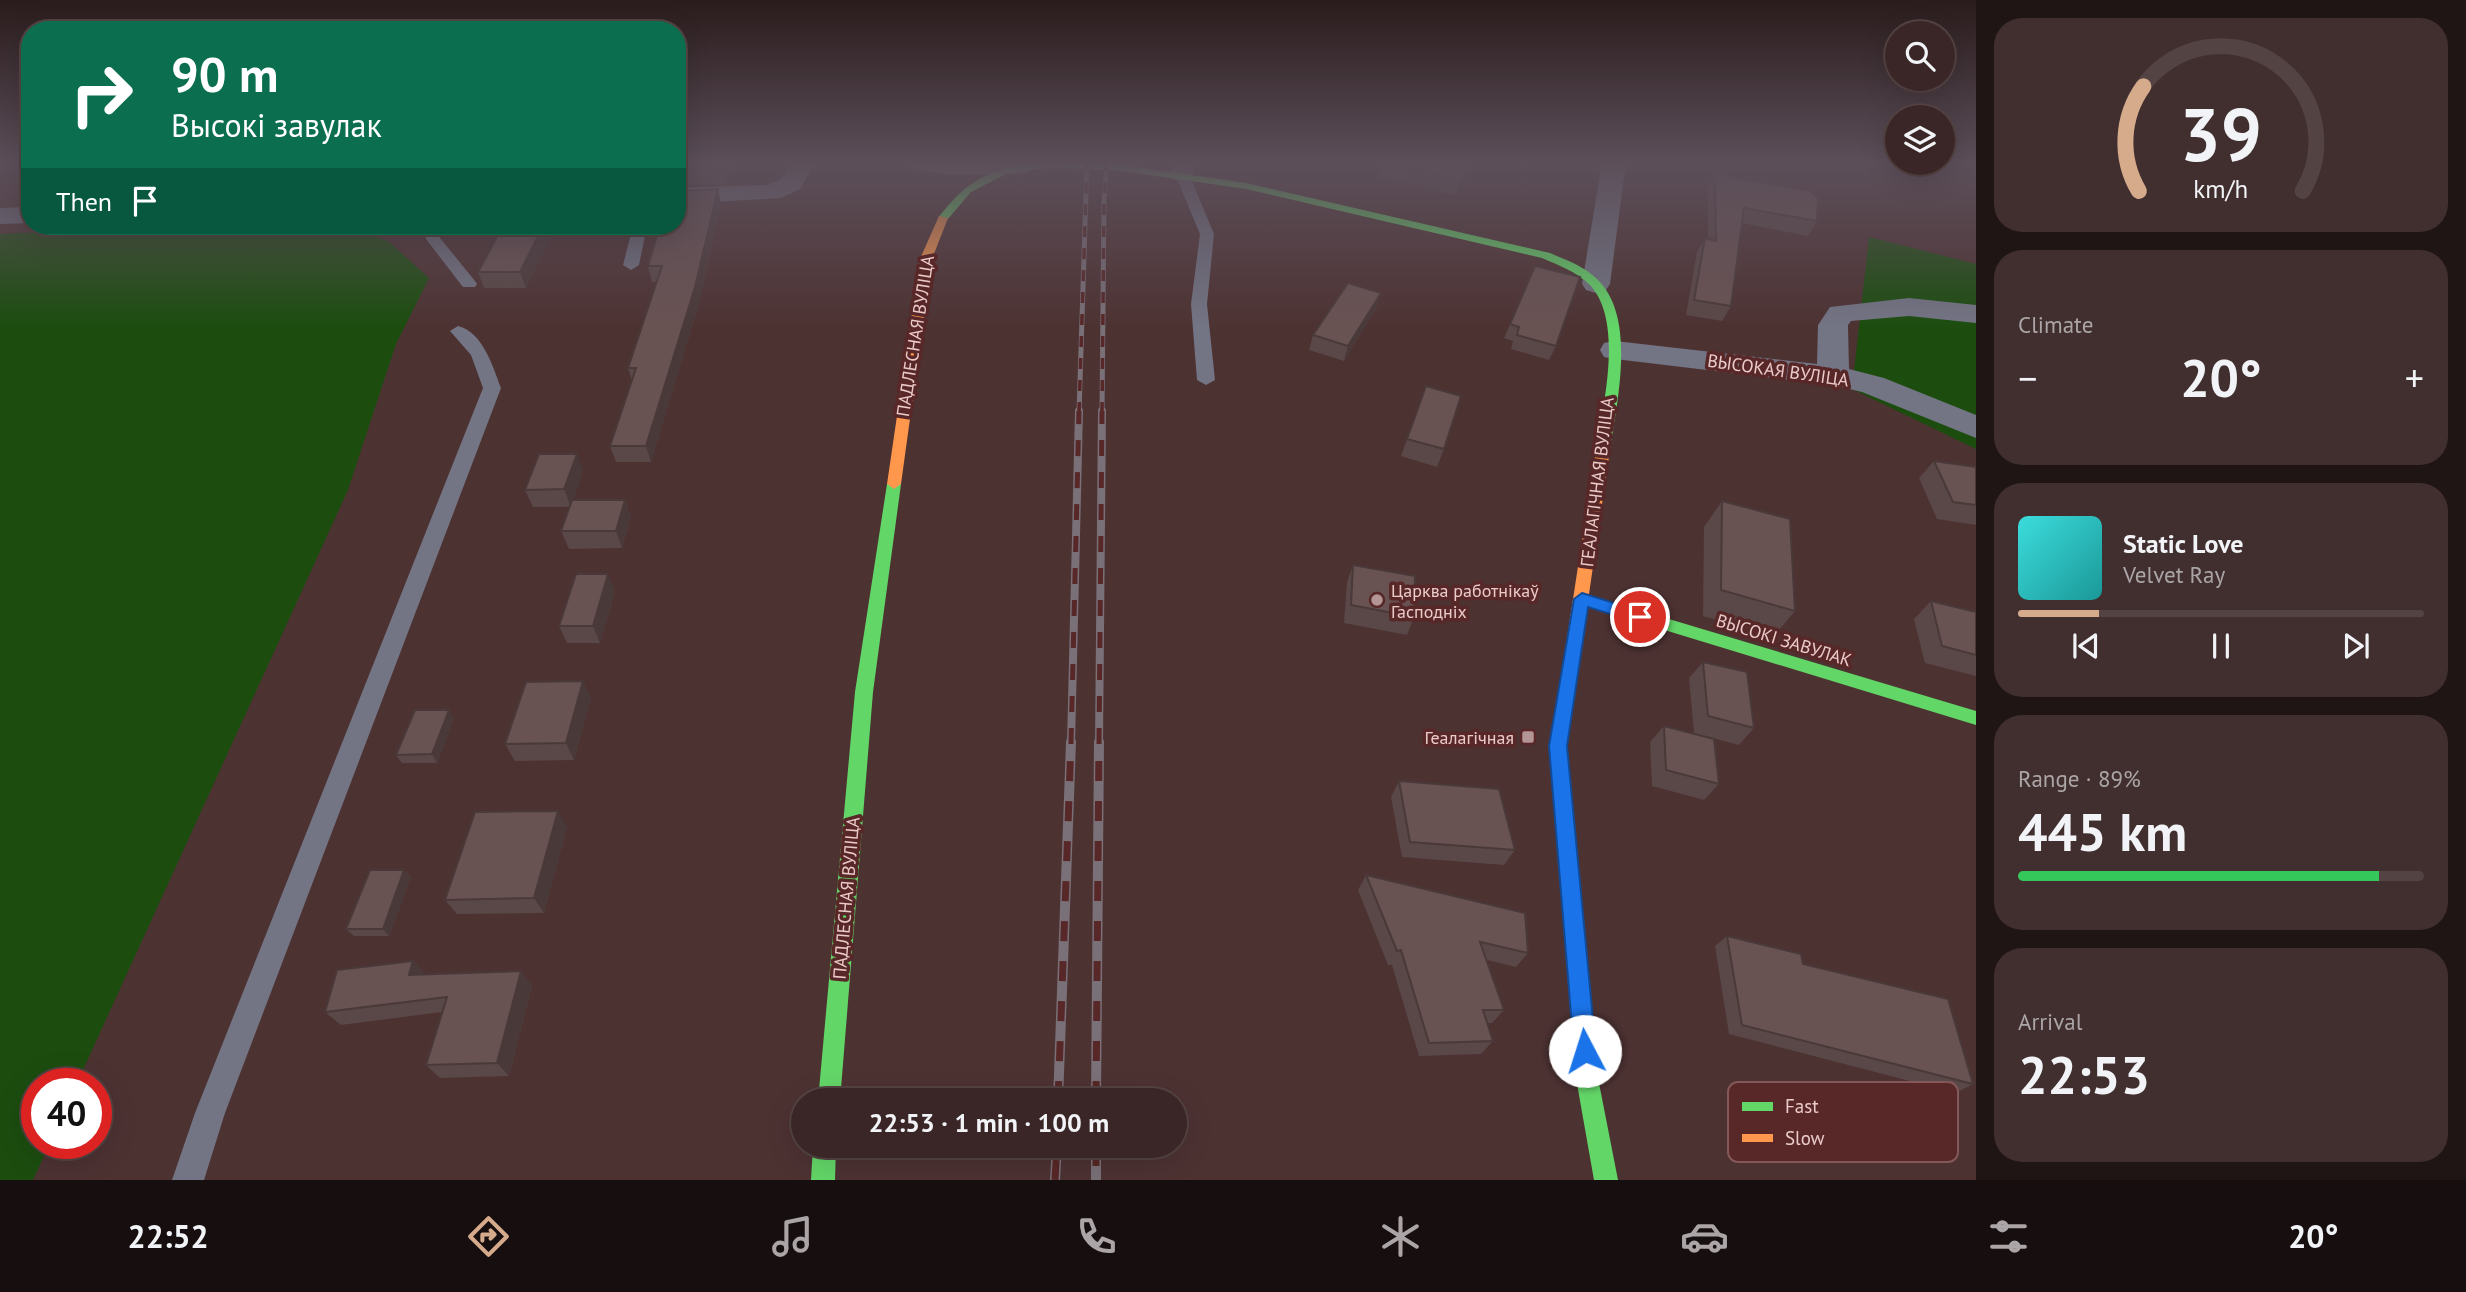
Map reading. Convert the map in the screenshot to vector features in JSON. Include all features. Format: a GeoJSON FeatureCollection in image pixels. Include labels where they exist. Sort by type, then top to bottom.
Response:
{"type":"FeatureCollection","features":[{"type":"Feature","properties":{"kind":"street","name":"ПАДЛЕСНАЯ ВУЛІЦА"},"geometry":{"type":"LineString","coordinates":[[830,1088],[864,692],[926,259],[942,217]]}},
{"type":"Feature","properties":{"kind":"street","name":"ПАДЛЕСНАЯ ВУЛІЦА"},"geometry":{"type":"LineString","coordinates":[[1389,217],[1523,249],[1561,261],[1596,284]]}},
{"type":"Feature","properties":{"kind":"street"},"geometry":{"type":"LineString","coordinates":[[1596,284],[1606,217]]}},
{"type":"Feature","properties":{"kind":"street","name":"ГЕАЛАГІЧНАЯ ВУЛІЦА"},"geometry":{"type":"LineString","coordinates":[[1596,284],[1609,305],[1615,350],[1595,513],[1558,746],[1587,1078],[1606,1180]]}},
{"type":"Feature","properties":{"kind":"street"},"geometry":{"type":"LineString","coordinates":[[1833,375],[1833,325],[1841,313],[1893,306],[1922,306],[1976,314]]}},
{"type":"Feature","properties":{"kind":"street","name":"ВЫСОКАЯ ВУЛІЦА"},"geometry":{"type":"LineString","coordinates":[[1615,350],[1833,375],[1874,385],[1976,427]]}},
{"type":"Feature","properties":{"kind":"street","name":"ВЫСОКІ ЗАВУЛАК"},"geometry":{"type":"LineString","coordinates":[[1582,599],[1976,718]]}},
{"type":"Feature","properties":{"kind":"street"},"geometry":{"type":"LineString","coordinates":[[822,1180],[824,1158]]}},
{"type":"Feature","properties":{"kind":"lane"},"geometry":{"type":"LineString","coordinates":[[1201,217],[1207,234],[1199,304],[1206,380]]}},
{"type":"Feature","properties":{"kind":"lane"},"geometry":{"type":"LineString","coordinates":[[432,235],[469,284]]}},
{"type":"Feature","properties":{"kind":"lane"},"geometry":{"type":"LineString","coordinates":[[631,265],[638,235]]}},
{"type":"Feature","properties":{"kind":"lane"},"geometry":{"type":"LineString","coordinates":[[188,1180],[215,1100],[492,388],[479,353],[458,331]]}},
{"type":"Feature","properties":{"kind":"green space"},"geometry":{"type":"Polygon","coordinates":[[[0,234],[369,235],[388,241],[429,278],[396,344],[348,490],[84,1068],[21,1068],[21,1159],[43,1159],[33,1180],[0,1180],[0,234]]]}},
{"type":"Feature","properties":{"kind":"green space"},"geometry":{"type":"Polygon","coordinates":[[[1869,237],[1976,264],[1976,449],[1852,389],[1869,237]]]}},
{"type":"Feature","properties":{"kind":"building"},"geometry":{"type":"Polygon","coordinates":[[[686,217],[711,217],[695,287],[646,446],[610,446],[636,368],[628,368],[662,266],[648,266],[657,235],[686,235],[686,217]]]}},
{"type":"Feature","properties":{"kind":"building"},"geometry":{"type":"Polygon","coordinates":[[[1716,217],[1743,217],[1731,306],[1694,300],[1705,238],[1716,241],[1716,217]]]}},
{"type":"Feature","properties":{"kind":"building"},"geometry":{"type":"Polygon","coordinates":[[[1795,217],[1817,217],[1817,221],[1795,217]]]}},
{"type":"Feature","properties":{"kind":"building"},"geometry":{"type":"Polygon","coordinates":[[[498,235],[538,235],[520,272],[478,272],[498,235]]]}},
{"type":"Feature","properties":{"kind":"building"},"geometry":{"type":"Polygon","coordinates":[[[1535,266],[1580,277],[1556,346],[1517,335],[1519,327],[1510,324],[1535,266]]]}},
{"type":"Feature","properties":{"kind":"building"},"geometry":{"type":"Polygon","coordinates":[[[1348,283],[1381,293],[1348,346],[1313,335],[1348,283]]]}},
{"type":"Feature","properties":{"kind":"building"},"geometry":{"type":"Polygon","coordinates":[[[1426,386],[1461,396],[1444,449],[1407,439],[1426,386]]]}},
{"type":"Feature","properties":{"kind":"building"},"geometry":{"type":"Polygon","coordinates":[[[539,454],[577,454],[564,489],[525,490],[539,454]]]}},
{"type":"Feature","properties":{"kind":"building"},"geometry":{"type":"Polygon","coordinates":[[[1934,461],[1976,467],[1976,505],[1953,502],[1934,461]]]}},
{"type":"Feature","properties":{"kind":"building"},"geometry":{"type":"Polygon","coordinates":[[[572,500],[625,500],[616,531],[561,531],[572,500]]]}},
{"type":"Feature","properties":{"kind":"building"},"geometry":{"type":"Polygon","coordinates":[[[1722,501],[1790,519],[1795,611],[1721,590],[1722,501]]]}},
{"type":"Feature","properties":{"kind":"building"},"geometry":{"type":"Polygon","coordinates":[[[1353,565],[1415,576],[1414,617],[1351,605],[1353,565]]]}},
{"type":"Feature","properties":{"kind":"building"},"geometry":{"type":"Polygon","coordinates":[[[576,574],[608,574],[593,626],[559,626],[576,574]]]}},
{"type":"Feature","properties":{"kind":"building"},"geometry":{"type":"Polygon","coordinates":[[[1931,601],[1976,612],[1976,655],[1942,646],[1931,601]]]}},
{"type":"Feature","properties":{"kind":"building"},"geometry":{"type":"Polygon","coordinates":[[[1703,662],[1747,672],[1754,728],[1708,716],[1703,662]]]}},
{"type":"Feature","properties":{"kind":"building"},"geometry":{"type":"Polygon","coordinates":[[[583,681],[566,743],[505,744],[526,682],[583,681]]]}},
{"type":"Feature","properties":{"kind":"building"},"geometry":{"type":"Polygon","coordinates":[[[415,710],[449,710],[432,754],[396,755],[415,710]]]}},
{"type":"Feature","properties":{"kind":"building"},"geometry":{"type":"Polygon","coordinates":[[[1664,726],[1714,739],[1719,784],[1666,770],[1664,726]]]}},
{"type":"Feature","properties":{"kind":"building"},"geometry":{"type":"Polygon","coordinates":[[[1399,781],[1499,789],[1515,850],[1410,842],[1399,781]]]}},
{"type":"Feature","properties":{"kind":"building"},"geometry":{"type":"Polygon","coordinates":[[[558,811],[534,898],[445,900],[475,812],[558,811]]]}},
{"type":"Feature","properties":{"kind":"building"},"geometry":{"type":"Polygon","coordinates":[[[370,870],[404,870],[383,929],[346,929],[370,870]]]}},
{"type":"Feature","properties":{"kind":"building"},"geometry":{"type":"Polygon","coordinates":[[[1366,875],[1525,913],[1528,953],[1480,942],[1504,1010],[1483,1010],[1493,1041],[1429,1043],[1401,950],[1397,951],[1366,875]]]}},
{"type":"Feature","properties":{"kind":"building"},"geometry":{"type":"Polygon","coordinates":[[[1727,936],[1801,954],[1803,964],[1948,999],[1973,1084],[1742,1025],[1727,936]]]}},
{"type":"Feature","properties":{"kind":"building"},"geometry":{"type":"Polygon","coordinates":[[[413,961],[409,975],[521,971],[497,1063],[426,1065],[447,997],[325,1012],[337,970],[413,961]]]}},
{"type":"Feature","properties":{"kind":"railway"},"geometry":{"type":"LineString","coordinates":[[1079,413],[1085,217]]}},
{"type":"Feature","properties":{"kind":"railway"},"geometry":{"type":"LineString","coordinates":[[1102,413],[1104,217]]}},
{"type":"Feature","properties":{"kind":"railway"},"geometry":{"type":"LineString","coordinates":[[1071,744],[1079,411]]}},
{"type":"Feature","properties":{"kind":"railway"},"geometry":{"type":"LineString","coordinates":[[1099,744],[1102,411]]}},
{"type":"Feature","properties":{"kind":"railway"},"geometry":{"type":"LineString","coordinates":[[1058,1088],[1071,742]]}},
{"type":"Feature","properties":{"kind":"railway"},"geometry":{"type":"LineString","coordinates":[[1096,1088],[1099,742]]}},
{"type":"Feature","properties":{"kind":"railway"},"geometry":{"type":"LineString","coordinates":[[1055,1180],[1056,1158]]}},
{"type":"Feature","properties":{"kind":"railway"},"geometry":{"type":"LineString","coordinates":[[1096,1158],[1096,1180]]}},
{"type":"Feature","properties":{"kind":"traffic: fast"},"geometry":{"type":"LineString","coordinates":[[1381,217],[1546,255],[1573,268],[1597,286],[1607,303],[1614,345],[1614,368],[1602,456]]}},
{"type":"Feature","properties":{"kind":"traffic: fast"},"geometry":{"type":"LineString","coordinates":[[830,1088],[864,692],[894,484]]}},
{"type":"Feature","properties":{"kind":"traffic: fast"},"geometry":{"type":"LineString","coordinates":[[1582,599],[1976,718]]}},
{"type":"Feature","properties":{"kind":"traffic: fast"},"geometry":{"type":"LineString","coordinates":[[1569,677],[1558,746],[1587,1078],[1606,1180]]}},
{"type":"Feature","properties":{"kind":"traffic: fast"},"geometry":{"type":"LineString","coordinates":[[823,1180],[824,1158]]}},
{"type":"Feature","properties":{"kind":"traffic: slow"},"geometry":{"type":"LineString","coordinates":[[894,484],[926,259],[943,218]]}},
{"type":"Feature","properties":{"kind":"traffic: slow"},"geometry":{"type":"LineString","coordinates":[[1569,677],[1602,456]]}},
{"type":"Feature","properties":{"kind":"place","name":"Царква работнікаў Гасподніх"},"geometry":{"type":"Point","coordinates":[1377,600]}},
{"type":"Feature","properties":{"kind":"place","name":"Геалагічная"},"geometry":{"type":"Point","coordinates":[1528,737]}},
{"type":"Feature","properties":{"kind":"route"},"geometry":{"type":"LineString","coordinates":[[1585,1051],[1558,746],[1582,599],[1640,617]]}}]}
